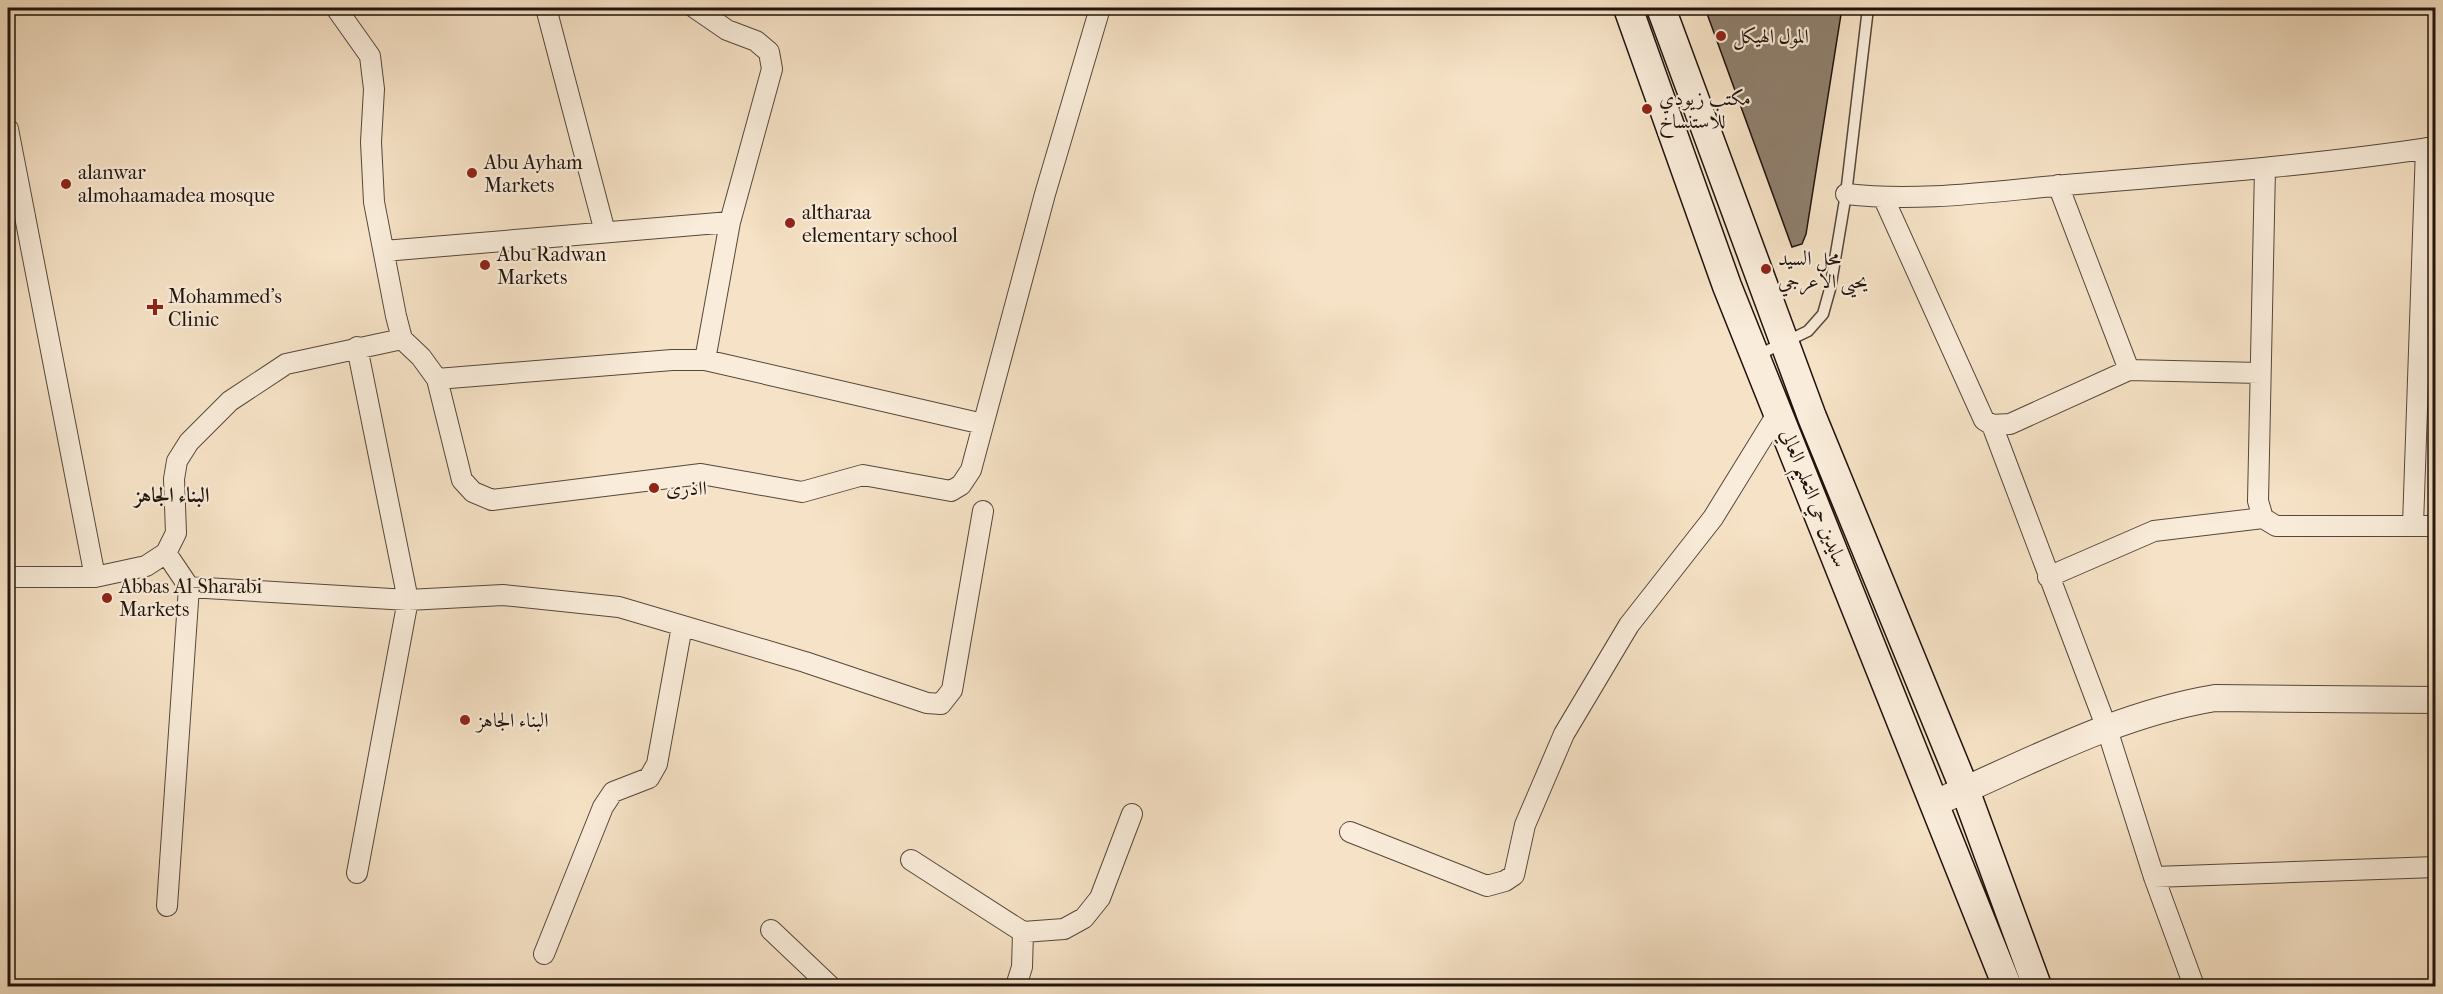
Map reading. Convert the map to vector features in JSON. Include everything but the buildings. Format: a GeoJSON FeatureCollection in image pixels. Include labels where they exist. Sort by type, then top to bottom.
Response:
{"type":"FeatureCollection","features":[{"type":"Feature","properties":{"kind":"main road","name":"سايدين حي التعليم العالي"},"geometry":{"type":"LineString","coordinates":[[1628,8],[1727,286],[1779,411],[2007,987]]}},
{"type":"Feature","properties":{"kind":"main road","name":"سايدين حي التعليم العالي"},"geometry":{"type":"LineString","coordinates":[[1661,8],[1812,417],[1965,790],[2037,987]]}},
{"type":"Feature","properties":{"kind":"street"},"geometry":{"type":"LineString","coordinates":[[336,8],[370,56],[374,89],[371,142],[374,202],[402,339],[421,357],[437,379],[462,480],[473,492],[492,500],[701,474],[802,492],[863,475],[951,491],[962,485],[971,470],[1045,194],[1100,8]]}},
{"type":"Feature","properties":{"kind":"street"},"geometry":{"type":"LineString","coordinates":[[546,8],[606,232]]}},
{"type":"Feature","properties":{"kind":"street"},"geometry":{"type":"LineString","coordinates":[[695,8],[727,30],[756,41],[769,52],[772,69],[730,222],[705,360]]}},
{"type":"Feature","properties":{"kind":"street"},"geometry":{"type":"LineString","coordinates":[[8,129],[95,577]]}},
{"type":"Feature","properties":{"kind":"street"},"geometry":{"type":"LineString","coordinates":[[1846,194],[1884,198],[2058,185],[2265,168],[2431,148],[2413,525]]}},
{"type":"Feature","properties":{"kind":"street"},"geometry":{"type":"LineString","coordinates":[[2263,518],[2258,501],[2265,168]]}},
{"type":"Feature","properties":{"kind":"street"},"geometry":{"type":"LineString","coordinates":[[2058,185],[2129,370]]}},
{"type":"Feature","properties":{"kind":"street"},"geometry":{"type":"LineString","coordinates":[[1884,198],[1984,420],[1992,425],[2010,424],[2129,370],[2260,373]]}},
{"type":"Feature","properties":{"kind":"street"},"geometry":{"type":"LineString","coordinates":[[384,251],[730,222]]}},
{"type":"Feature","properties":{"kind":"street"},"geometry":{"type":"LineString","coordinates":[[8,577],[95,577],[146,566],[166,553],[176,533],[174,479],[177,461],[189,442],[230,401],[286,364],[402,339]]}},
{"type":"Feature","properties":{"kind":"street"},"geometry":{"type":"LineString","coordinates":[[357,347],[408,600],[357,873]]}},
{"type":"Feature","properties":{"kind":"street"},"geometry":{"type":"LineString","coordinates":[[437,379],[672,360],[705,360],[983,424]]}},
{"type":"Feature","properties":{"kind":"street"},"geometry":{"type":"LineString","coordinates":[[1350,832],[1487,886],[1505,881],[1514,874],[1525,825],[1564,734],[1629,625],[1713,518],[1779,411]]}},
{"type":"Feature","properties":{"kind":"street"},"geometry":{"type":"LineString","coordinates":[[1992,425],[2106,726],[2154,877],[2194,987]]}},
{"type":"Feature","properties":{"kind":"street"},"geometry":{"type":"LineString","coordinates":[[189,586],[408,600],[503,595],[619,607],[805,662],[927,703],[940,704],[952,690],[983,510]]}},
{"type":"Feature","properties":{"kind":"street"},"geometry":{"type":"LineString","coordinates":[[2048,577],[2154,531],[2263,518],[2276,526],[2436,526]]}},
{"type":"Feature","properties":{"kind":"street"},"geometry":{"type":"LineString","coordinates":[[166,553],[189,586],[167,906]]}},
{"type":"Feature","properties":{"kind":"street"},"geometry":{"type":"LineString","coordinates":[[544,954],[603,807],[613,792],[649,778],[657,764],[682,626]]}},
{"type":"Feature","properties":{"kind":"street"},"geometry":{"type":"LineString","coordinates":[[1935,803],[2106,726],[2189,703],[2215,698],[2436,700]]}},
{"type":"Feature","properties":{"kind":"street"},"geometry":{"type":"LineString","coordinates":[[911,860],[1023,932],[1064,929],[1084,918],[1100,898],[1132,814]]}},
{"type":"Feature","properties":{"kind":"street"},"geometry":{"type":"LineString","coordinates":[[2154,877],[2436,867]]}},
{"type":"Feature","properties":{"kind":"street"},"geometry":{"type":"LineString","coordinates":[[771,930],[830,987]]}},
{"type":"Feature","properties":{"kind":"street"},"geometry":{"type":"LineString","coordinates":[[1016,987],[1022,968],[1023,932]]}},
{"type":"Feature","properties":{"kind":"lane"},"geometry":{"type":"LineString","coordinates":[[1756,356],[1808,331],[1823,314],[1830,289],[1846,194],[1868,8]]}},
{"type":"Feature","properties":{"kind":"place","name":"المول الهيكل"},"geometry":{"type":"Point","coordinates":[1721,36]}},
{"type":"Feature","properties":{"kind":"place","name":"مكتب زيودي للاستنساخ"},"geometry":{"type":"Point","coordinates":[1647,109]}},
{"type":"Feature","properties":{"kind":"place","name":"Abu Ayham Markets"},"geometry":{"type":"Point","coordinates":[472,173]}},
{"type":"Feature","properties":{"kind":"place","name":"alanwar almohaamadea mosque"},"geometry":{"type":"Point","coordinates":[66,184]}},
{"type":"Feature","properties":{"kind":"place","name":"altharaa elementary school"},"geometry":{"type":"Point","coordinates":[790,223]}},
{"type":"Feature","properties":{"kind":"place","name":"Abu Radwan Markets"},"geometry":{"type":"Point","coordinates":[485,265]}},
{"type":"Feature","properties":{"kind":"place","name":"محل السيد يحيى الاعرجي"},"geometry":{"type":"Point","coordinates":[1766,269]}},
{"type":"Feature","properties":{"kind":"place","name":"Mohammed's Clinic"},"geometry":{"type":"Point","coordinates":[155,307]}},
{"type":"Feature","properties":{"kind":"place","name":"ااذرى"},"geometry":{"type":"Point","coordinates":[654,488]}},
{"type":"Feature","properties":{"kind":"place","name":"Abbas Al-Sharabi Markets"},"geometry":{"type":"Point","coordinates":[107,598]}},
{"type":"Feature","properties":{"kind":"place","name":"البناء الجاهز"},"geometry":{"type":"Point","coordinates":[465,720]}},
{"type":"Feature","properties":{"kind":"district","name":"البناء الجاهز"},"geometry":{"type":"Point","coordinates":[172,495]}}]}
